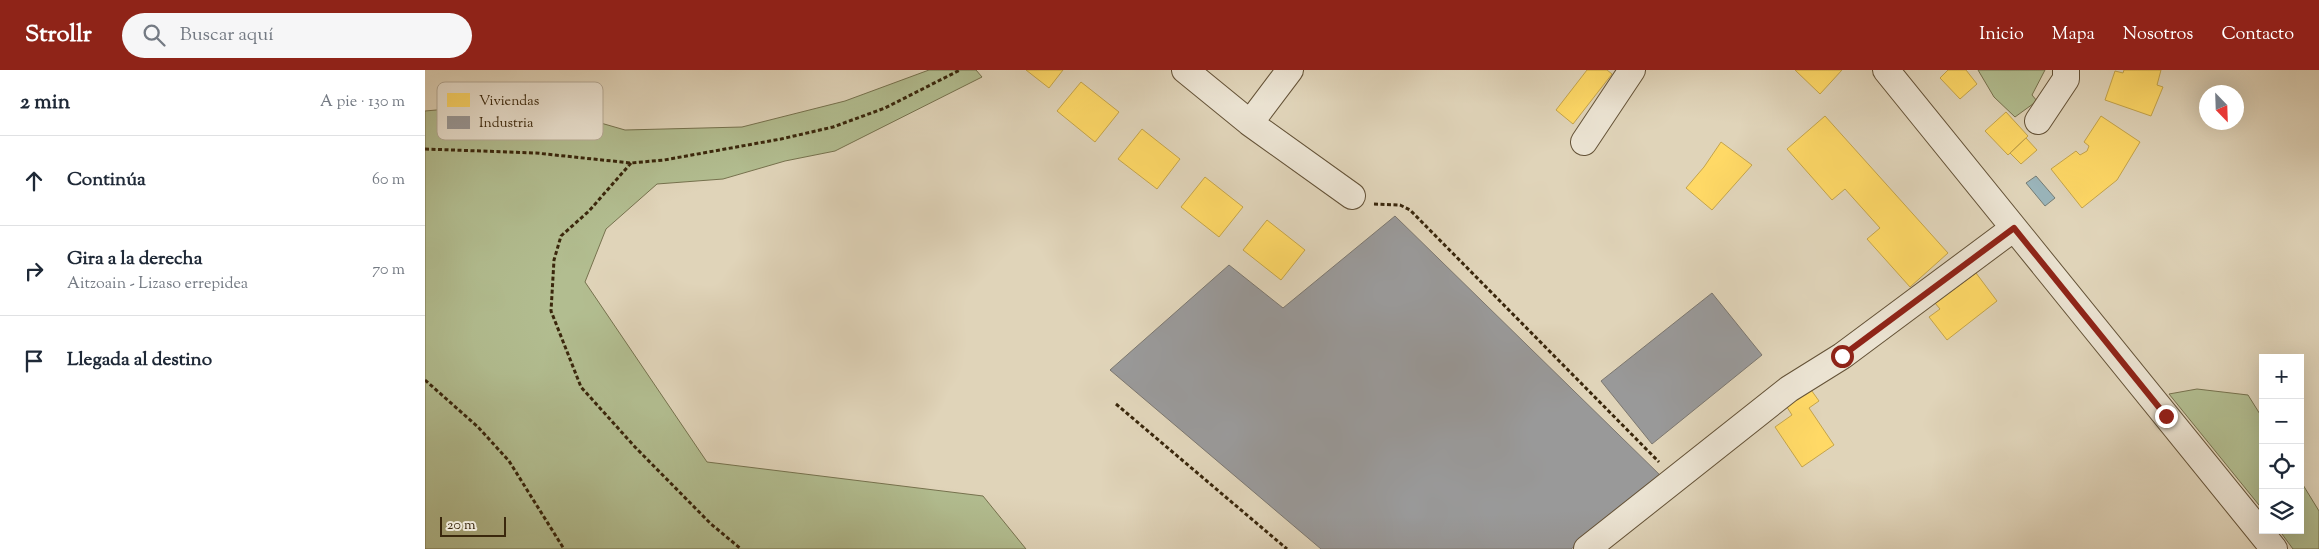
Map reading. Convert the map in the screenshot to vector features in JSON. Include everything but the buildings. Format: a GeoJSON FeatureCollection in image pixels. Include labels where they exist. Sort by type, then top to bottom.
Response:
{"type":"FeatureCollection","features":[{"type":"Feature","properties":{"kind":"street"},"geometry":{"type":"LineString","coordinates":[[1185,70],[1250,123],[1352,196]]}},
{"type":"Feature","properties":{"kind":"street"},"geometry":{"type":"LineString","coordinates":[[1250,123],[1290,70]]}},
{"type":"Feature","properties":{"kind":"street"},"geometry":{"type":"LineString","coordinates":[[1584,142],[1632,70]]}},
{"type":"Feature","properties":{"kind":"street"},"geometry":{"type":"LineString","coordinates":[[1886,70],[2274,549]]}},
{"type":"Feature","properties":{"kind":"street"},"geometry":{"type":"LineString","coordinates":[[2038,121],[2067,79],[2066,70]]}},
{"type":"Feature","properties":{"kind":"street"},"geometry":{"type":"LineString","coordinates":[[1587,549],[1789,389],[1842,356],[2014,228]]}},
{"type":"Feature","properties":{"kind":"path"},"geometry":{"type":"LineString","coordinates":[[426,150],[536,153],[631,163],[664,160],[781,139],[833,127],[885,108],[960,70]]}},
{"type":"Feature","properties":{"kind":"path"},"geometry":{"type":"LineString","coordinates":[[631,163],[589,211],[561,236],[554,260],[551,311],[581,387],[635,447],[711,524],[741,549]]}},
{"type":"Feature","properties":{"kind":"path"},"geometry":{"type":"LineString","coordinates":[[1352,196],[1360,202],[1400,206],[1410,210],[1660,463],[1680,477]]}},
{"type":"Feature","properties":{"kind":"path"},"geometry":{"type":"LineString","coordinates":[[425,380],[478,427],[509,461],[564,549]]}},
{"type":"Feature","properties":{"kind":"path"},"geometry":{"type":"LineString","coordinates":[[1116,404],[1287,549]]}},
{"type":"Feature","properties":{"kind":"green space"},"geometry":{"type":"Polygon","coordinates":[[[929,70],[976,70],[982,77],[835,151],[785,161],[723,179],[657,184],[606,229],[585,282],[707,462],[983,496],[1026,549],[425,549],[425,111],[437,110],[437,140],[603,140],[603,124],[625,130],[742,127],[845,101],[929,70]]]}},
{"type":"Feature","properties":{"kind":"green space"},"geometry":{"type":"Polygon","coordinates":[[[1978,70],[2045,70],[2032,95],[2037,101],[2015,117],[1994,97],[1978,70]]]}},
{"type":"Feature","properties":{"kind":"green space"},"geometry":{"type":"Polygon","coordinates":[[[2197,389],[2248,395],[2259,413],[2259,505],[2169,394],[2197,389]]]}},
{"type":"Feature","properties":{"kind":"green space"},"geometry":{"type":"Polygon","coordinates":[[[2304,487],[2319,511],[2319,549],[2293,549],[2282,534],[2304,534],[2304,487]]]}},
{"type":"Feature","properties":{"kind":"water"},"geometry":{"type":"Polygon","coordinates":[[[2036,176],[2055,198],[2045,206],[2026,183],[2036,176]]]}},
{"type":"Feature","properties":{"kind":"route"},"geometry":{"type":"LineString","coordinates":[[1842,356],[2014,228],[2166,416]]}}]}
